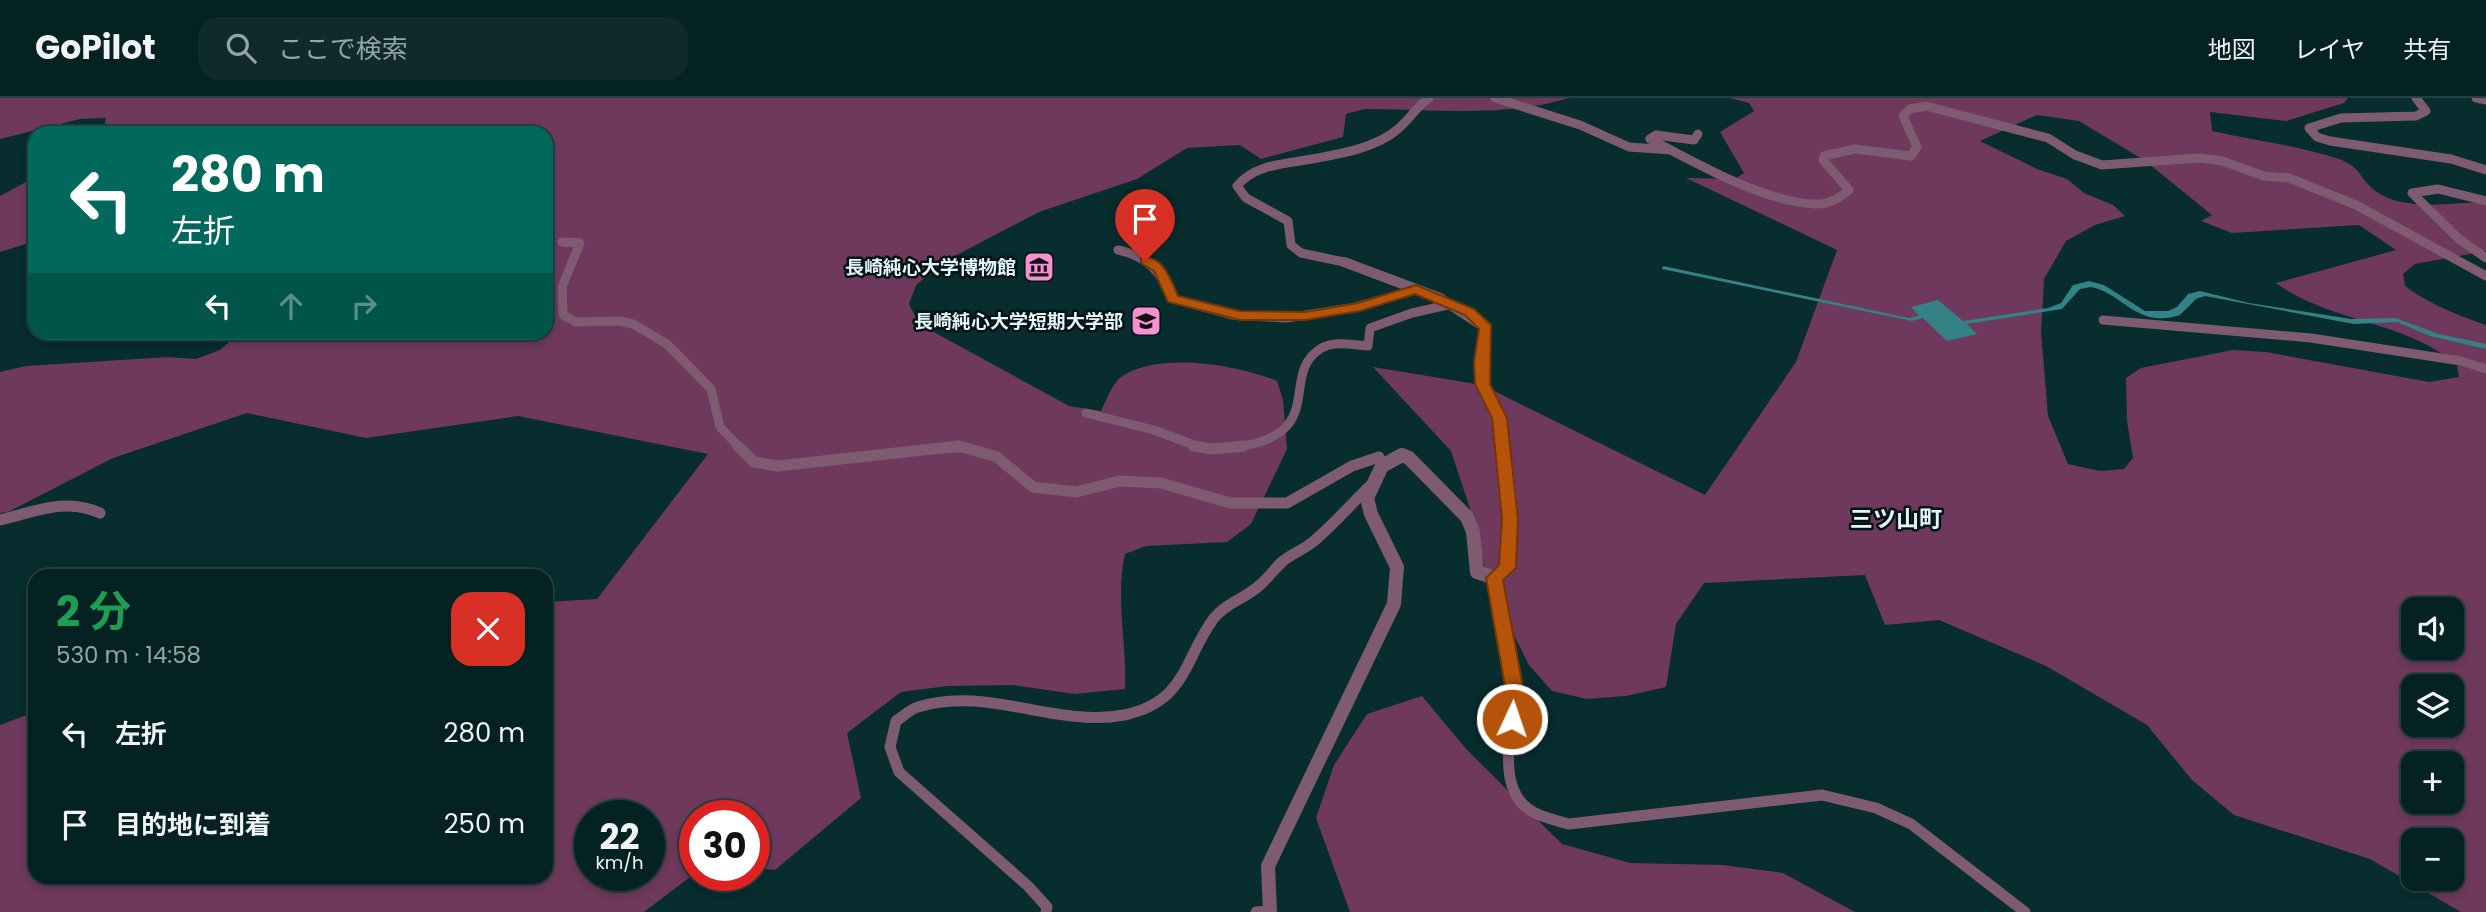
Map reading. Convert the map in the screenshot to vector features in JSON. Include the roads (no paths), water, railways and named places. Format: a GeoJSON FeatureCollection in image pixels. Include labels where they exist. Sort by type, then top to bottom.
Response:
{"type":"FeatureCollection","features":[{"type":"Feature","properties":{"kind":"street"},"geometry":{"type":"LineString","coordinates":[[1429,98],[1418,105],[1403,125],[1393,133],[1352,149],[1264,169],[1245,177],[1237,186],[1239,193],[1247,199],[1288,221],[1292,245],[1301,253],[1344,262],[1453,304],[1469,312],[1488,332],[1481,362],[1482,384],[1499,418],[1510,519],[1508,568],[1495,578]]}},
{"type":"Feature","properties":{"kind":"street"},"geometry":{"type":"LineString","coordinates":[[1495,98],[1527,111],[1580,125],[1629,147],[1671,150]]}},
{"type":"Feature","properties":{"kind":"street"},"geometry":{"type":"LineString","coordinates":[[2416,98],[2426,111],[2421,115],[2388,118],[2337,116],[2309,128],[2318,137],[2330,141],[2451,159],[2486,170]]}},
{"type":"Feature","properties":{"kind":"street"},"geometry":{"type":"LineString","coordinates":[[2476,98],[2486,100]]}},
{"type":"Feature","properties":{"kind":"street"},"geometry":{"type":"LineString","coordinates":[[1698,134],[1694,140],[1686,142],[1656,135],[1650,139],[1763,189],[1799,200],[1822,203],[1834,200],[1849,190],[1823,160],[1824,156],[1831,151],[1849,150],[1911,156],[1917,147],[1903,116],[1904,112],[1926,106],[2048,138],[2075,155],[2102,164],[2130,166],[2199,158],[2222,161],[2264,176],[2289,178],[2356,205],[2486,276]]}},
{"type":"Feature","properties":{"kind":"street"},"geometry":{"type":"LineString","coordinates":[[2486,201],[2443,191],[2424,189],[2412,193],[2459,239],[2486,258]]}},
{"type":"Feature","properties":{"kind":"street"},"geometry":{"type":"LineString","coordinates":[[562,242],[580,243],[558,302],[563,315],[576,322],[619,321],[633,324],[667,344],[711,389],[720,427],[754,462],[778,466],[959,446],[997,457],[1033,488],[1076,492],[1120,481],[1161,483],[1230,503],[1287,503],[1352,466],[1379,457],[1382,466]]}},
{"type":"Feature","properties":{"kind":"street"},"geometry":{"type":"LineString","coordinates":[[1118,250],[1131,252],[1159,269],[1173,299],[1240,316],[1305,316],[1360,307],[1416,290]]}},
{"type":"Feature","properties":{"kind":"street"},"geometry":{"type":"LineString","coordinates":[[1086,413],[1156,431],[1192,446],[1243,446],[1273,437],[1292,423],[1302,377],[1309,360],[1318,350],[1343,341],[1368,346],[1370,328],[1412,313],[1453,304]]}},
{"type":"Feature","properties":{"kind":"street"},"geometry":{"type":"LineString","coordinates":[[2103,320],[2311,338],[2461,361],[2486,369]]}},
{"type":"Feature","properties":{"kind":"street"},"geometry":{"type":"LineString","coordinates":[[1265,912],[1268,866],[1273,853],[1394,604],[1399,578],[1396,555],[1369,508],[1367,498],[1382,466],[1402,455],[1429,476],[1474,527],[1474,566],[1477,572],[1495,578]]}},
{"type":"Feature","properties":{"kind":"street"},"geometry":{"type":"LineString","coordinates":[[1046,912],[1047,907],[1035,893],[1003,862],[899,772],[890,747],[894,723],[901,714],[940,701],[968,700],[1089,718],[1121,716],[1154,704],[1175,687],[1194,659],[1208,626],[1220,611],[1260,586],[1281,563],[1312,542],[1374,482]]}},
{"type":"Feature","properties":{"kind":"street"},"geometry":{"type":"LineString","coordinates":[[0,520],[73,502],[88,505],[100,513]]}},
{"type":"Feature","properties":{"kind":"street"},"geometry":{"type":"LineString","coordinates":[[1495,578],[1515,692],[1509,746],[1510,771],[1516,795],[1539,817],[1569,824],[1822,795],[1876,808],[1911,824],[2025,912]]}},
{"type":"Feature","properties":{"kind":"water"},"geometry":{"type":"Polygon","coordinates":[[[1663,266],[1909,318],[1919,316],[1911,307],[1938,300],[1963,321],[2048,308],[2061,303],[2073,285],[2089,281],[2104,285],[2145,311],[2168,311],[2177,307],[2188,294],[2200,291],[2249,303],[2351,319],[2395,318],[2439,334],[2486,344],[2486,349],[2430,336],[2397,322],[2354,324],[2205,296],[2196,299],[2180,315],[2153,318],[2091,287],[2080,289],[2062,309],[1967,324],[1977,334],[1947,341],[1923,318],[1912,321],[1662,269],[1663,266]]]}},
{"type":"Feature","properties":{"kind":"place","name":"長崎純心大学博物館"},"geometry":{"type":"Point","coordinates":[1039,267]}},
{"type":"Feature","properties":{"kind":"place","name":"長崎純心大学短期大学部"},"geometry":{"type":"Point","coordinates":[1146,321]}},
{"type":"Feature","properties":{"kind":"district","name":"三ツ山町"},"geometry":{"type":"Point","coordinates":[1896,519]}}]}
